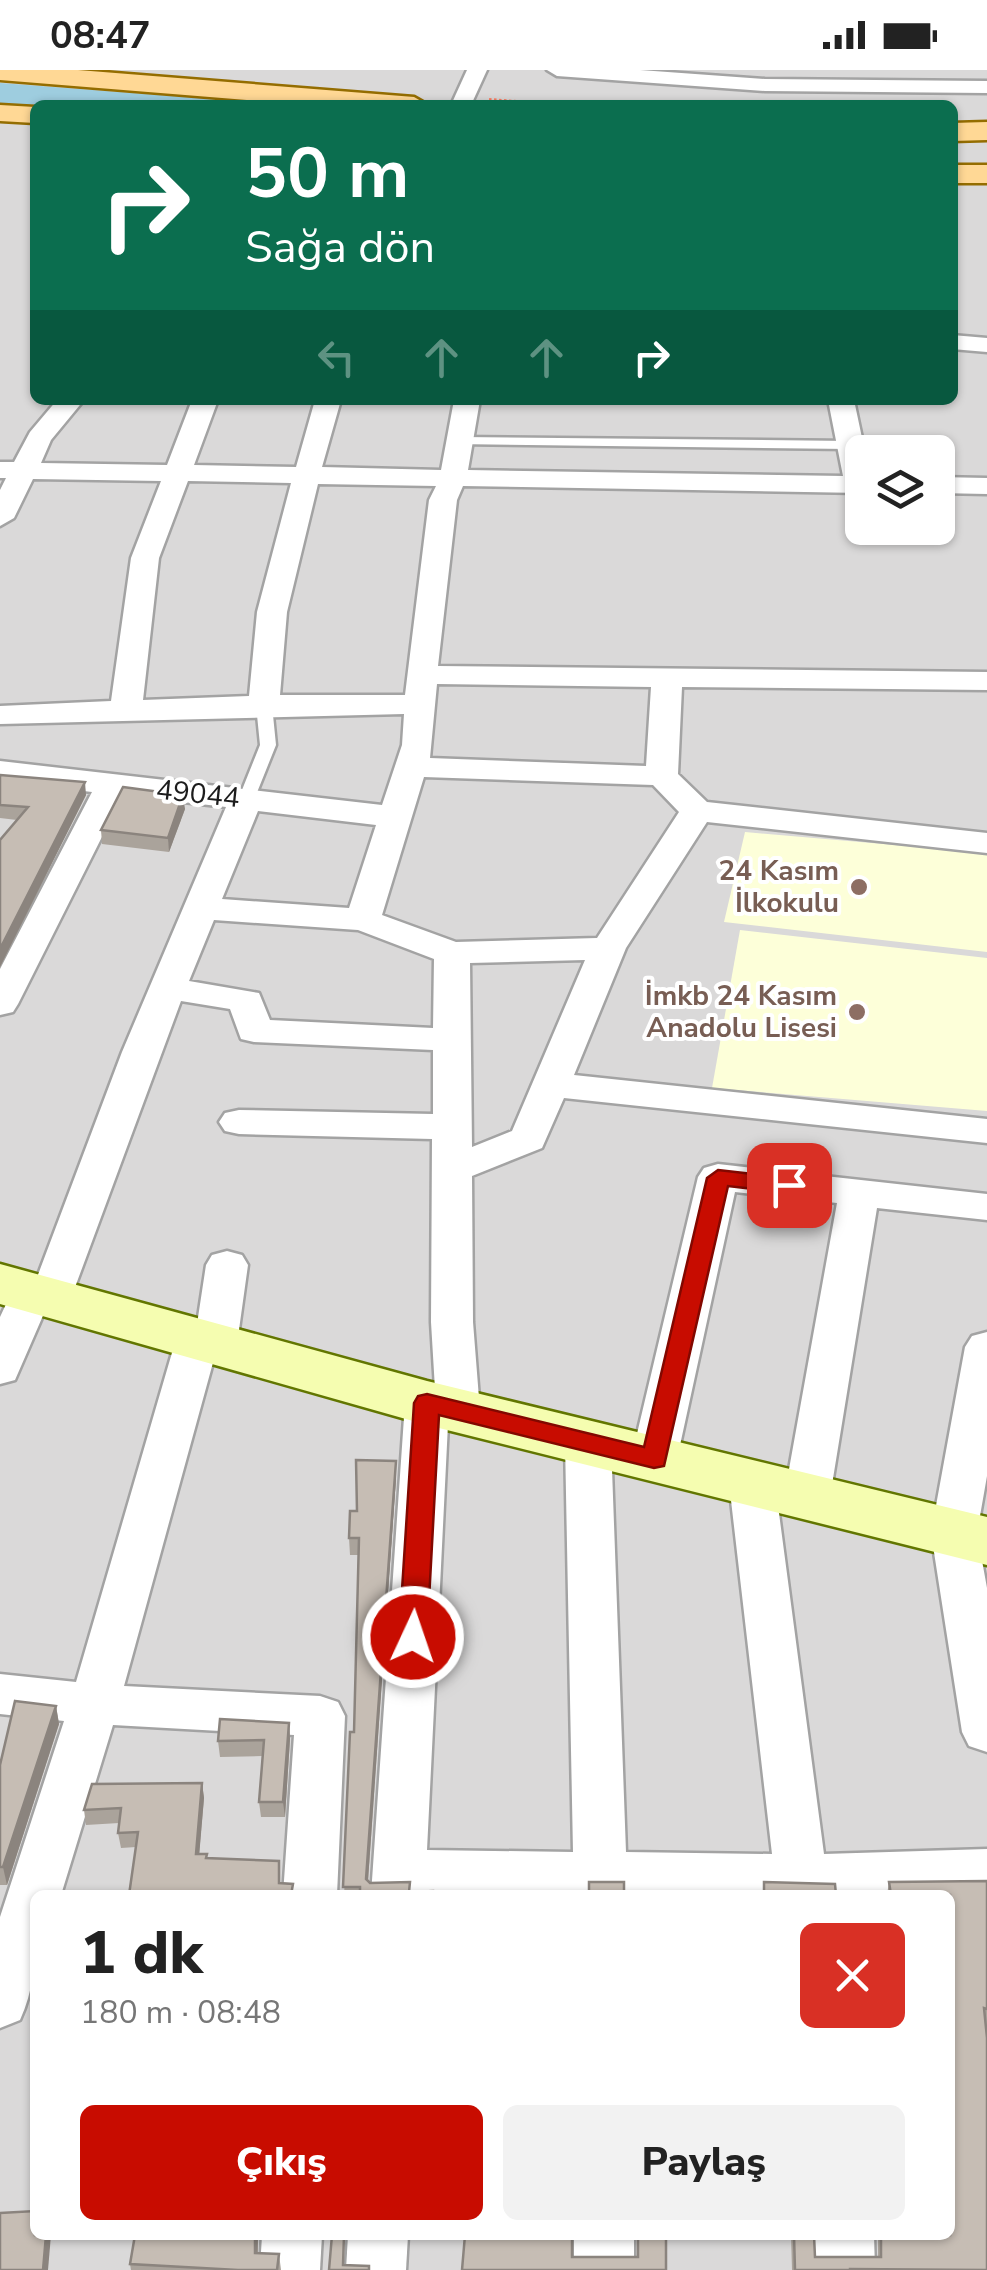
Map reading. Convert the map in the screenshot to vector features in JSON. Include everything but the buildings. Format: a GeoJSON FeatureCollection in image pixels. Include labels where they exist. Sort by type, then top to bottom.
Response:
{"type":"FeatureCollection","features":[{"type":"Feature","properties":{"kind":"main road"},"geometry":{"type":"LineString","coordinates":[[11,72],[353,100]]}},
{"type":"Feature","properties":{"kind":"main road"},"geometry":{"type":"LineString","coordinates":[[0,112],[30,115]]}},
{"type":"Feature","properties":{"kind":"main road"},"geometry":{"type":"LineString","coordinates":[[958,132],[987,131]]}},
{"type":"Feature","properties":{"kind":"main road"},"geometry":{"type":"LineString","coordinates":[[958,174],[987,174]]}},
{"type":"Feature","properties":{"kind":"street"},"geometry":{"type":"LineString","coordinates":[[463,100],[477,70]]}},
{"type":"Feature","properties":{"kind":"street"},"geometry":{"type":"LineString","coordinates":[[556,70],[768,78],[859,89],[987,87]]}},
{"type":"Feature","properties":{"kind":"street"},"geometry":{"type":"LineString","coordinates":[[958,343],[987,345]]}},
{"type":"Feature","properties":{"kind":"street"},"geometry":{"type":"LineString","coordinates":[[0,518],[10,470],[67,405]]}},
{"type":"Feature","properties":{"kind":"street"},"geometry":{"type":"LineString","coordinates":[[126,709],[145,558],[203,405]]}},
{"type":"Feature","properties":{"kind":"street"},"geometry":{"type":"LineString","coordinates":[[264,705],[272,612],[326,405]]}},
{"type":"Feature","properties":{"kind":"street"},"geometry":{"type":"LineString","coordinates":[[363,920],[418,745],[444,500],[454,479],[465,405]]}},
{"type":"Feature","properties":{"kind":"street"},"geometry":{"type":"LineString","coordinates":[[842,405],[848,435]]}},
{"type":"Feature","properties":{"kind":"street"},"geometry":{"type":"LineString","coordinates":[[0,438],[38,438]]}},
{"type":"Feature","properties":{"kind":"street"},"geometry":{"type":"LineString","coordinates":[[10,470],[845,485]]}},
{"type":"Feature","properties":{"kind":"street"},"geometry":{"type":"LineString","coordinates":[[955,486],[987,486]]}},
{"type":"Feature","properties":{"kind":"street"},"geometry":{"type":"LineString","coordinates":[[662,776],[667,680]]}},
{"type":"Feature","properties":{"kind":"street"},"geometry":{"type":"LineString","coordinates":[[0,745],[9,715],[264,705],[421,689],[667,680],[987,682]]}},
{"type":"Feature","properties":{"kind":"street"},"geometry":{"type":"LineString","coordinates":[[411,767],[662,776],[696,811],[987,844]]}},
{"type":"Feature","properties":{"kind":"street","name":"49044"},"geometry":{"type":"LineString","coordinates":[[0,771],[396,817]]}},
{"type":"Feature","properties":{"kind":"street"},"geometry":{"type":"LineString","coordinates":[[0,1004],[112,785]]}},
{"type":"Feature","properties":{"kind":"street"},"geometry":{"type":"LineString","coordinates":[[0,1369],[27,1292],[168,988],[246,800]]}},
{"type":"Feature","properties":{"kind":"street"},"geometry":{"type":"LineString","coordinates":[[452,1168],[528,1139],[608,948],[696,811]]}},
{"type":"Feature","properties":{"kind":"street"},"geometry":{"type":"LineString","coordinates":[[201,908],[363,920],[452,953],[608,948]]}},
{"type":"Feature","properties":{"kind":"street"},"geometry":{"type":"LineString","coordinates":[[452,953],[452,1322],[399,1883],[802,1886],[987,1871]]}},
{"type":"Feature","properties":{"kind":"street"},"geometry":{"type":"LineString","coordinates":[[168,988],[246,1001],[254,1031],[452,1040]]}},
{"type":"Feature","properties":{"kind":"street"},"geometry":{"type":"LineString","coordinates":[[552,1084],[987,1131]]}},
{"type":"Feature","properties":{"kind":"street"},"geometry":{"type":"LineString","coordinates":[[239,1122],[452,1127]]}},
{"type":"Feature","properties":{"kind":"street"},"geometry":{"type":"LineString","coordinates":[[654,1459],[718,1178],[987,1207]]}},
{"type":"Feature","properties":{"kind":"street"},"geometry":{"type":"LineString","coordinates":[[802,1886],[780,1490],[860,1193]]}},
{"type":"Feature","properties":{"kind":"street"},"geometry":{"type":"LineString","coordinates":[[36,1890],[207,1342],[227,1265]]}},
{"type":"Feature","properties":{"kind":"street"},"geometry":{"type":"LineString","coordinates":[[27,1292],[442,1407],[970,1537]]}},
{"type":"Feature","properties":{"kind":"street"},"geometry":{"type":"LineString","coordinates":[[987,1347],[970,1537],[987,1732]]}},
{"type":"Feature","properties":{"kind":"street"},"geometry":{"type":"LineString","coordinates":[[588,1442],[600,1886]]}},
{"type":"Feature","properties":{"kind":"street"},"geometry":{"type":"LineString","coordinates":[[0,1694],[94,1704],[320,1716],[310,1890]]}},
{"type":"Feature","properties":{"kind":"street"},"geometry":{"type":"LineString","coordinates":[[0,2003],[30,1908]]}},
{"type":"Feature","properties":{"kind":"street"},"geometry":{"type":"LineString","coordinates":[[290,2270],[292,2240]]}},
{"type":"Feature","properties":{"kind":"street"},"geometry":{"type":"LineString","coordinates":[[376,2270],[378,2240]]}},
{"type":"Feature","properties":{"kind":"street"},"geometry":{"type":"LineString","coordinates":[[604,2240],[604,2270]]}},
{"type":"Feature","properties":{"kind":"street"},"geometry":{"type":"LineString","coordinates":[[844,2240],[845,2270]]}},
{"type":"Feature","properties":{"kind":"lane"},"geometry":{"type":"LineString","coordinates":[[460,441],[845,445]]}},
{"type":"Feature","properties":{"kind":"lane"},"geometry":{"type":"LineString","coordinates":[[246,800],[268,745],[264,705]]}},
{"type":"Feature","properties":{"kind":"shaded area"},"geometry":{"type":"Polygon","coordinates":[[[0,70],[987,70],[987,2270],[0,2270],[0,70]]]}},
{"type":"Feature","properties":{"kind":"shaded area","name":"24 Kasım İlkokulu"},"geometry":{"type":"Polygon","coordinates":[[[745,832],[987,853],[987,952],[724,922],[745,832]]]}},
{"type":"Feature","properties":{"kind":"shaded area","name":"İmkb 24 Kasım Anadolu Lisesi"},"geometry":{"type":"Polygon","coordinates":[[[740,930],[987,958],[987,1111],[712,1088],[740,930]]]}},
{"type":"Feature","properties":{"kind":"water"},"geometry":{"type":"Polygon","coordinates":[[[0,83],[226,100],[30,100],[30,109],[0,106],[0,83]]]}},
{"type":"Feature","properties":{"kind":"place","name":"24 Kasım İlkokulu"},"geometry":{"type":"Point","coordinates":[859,887]}},
{"type":"Feature","properties":{"kind":"place","name":"İmkb 24 Kasım Anadolu Lisesi"},"geometry":{"type":"Point","coordinates":[857,1012]}},
{"type":"Feature","properties":{"kind":"route"},"geometry":{"type":"LineString","coordinates":[[413,1637],[427,1403],[654,1459],[718,1178],[789,1185]]}}]}
